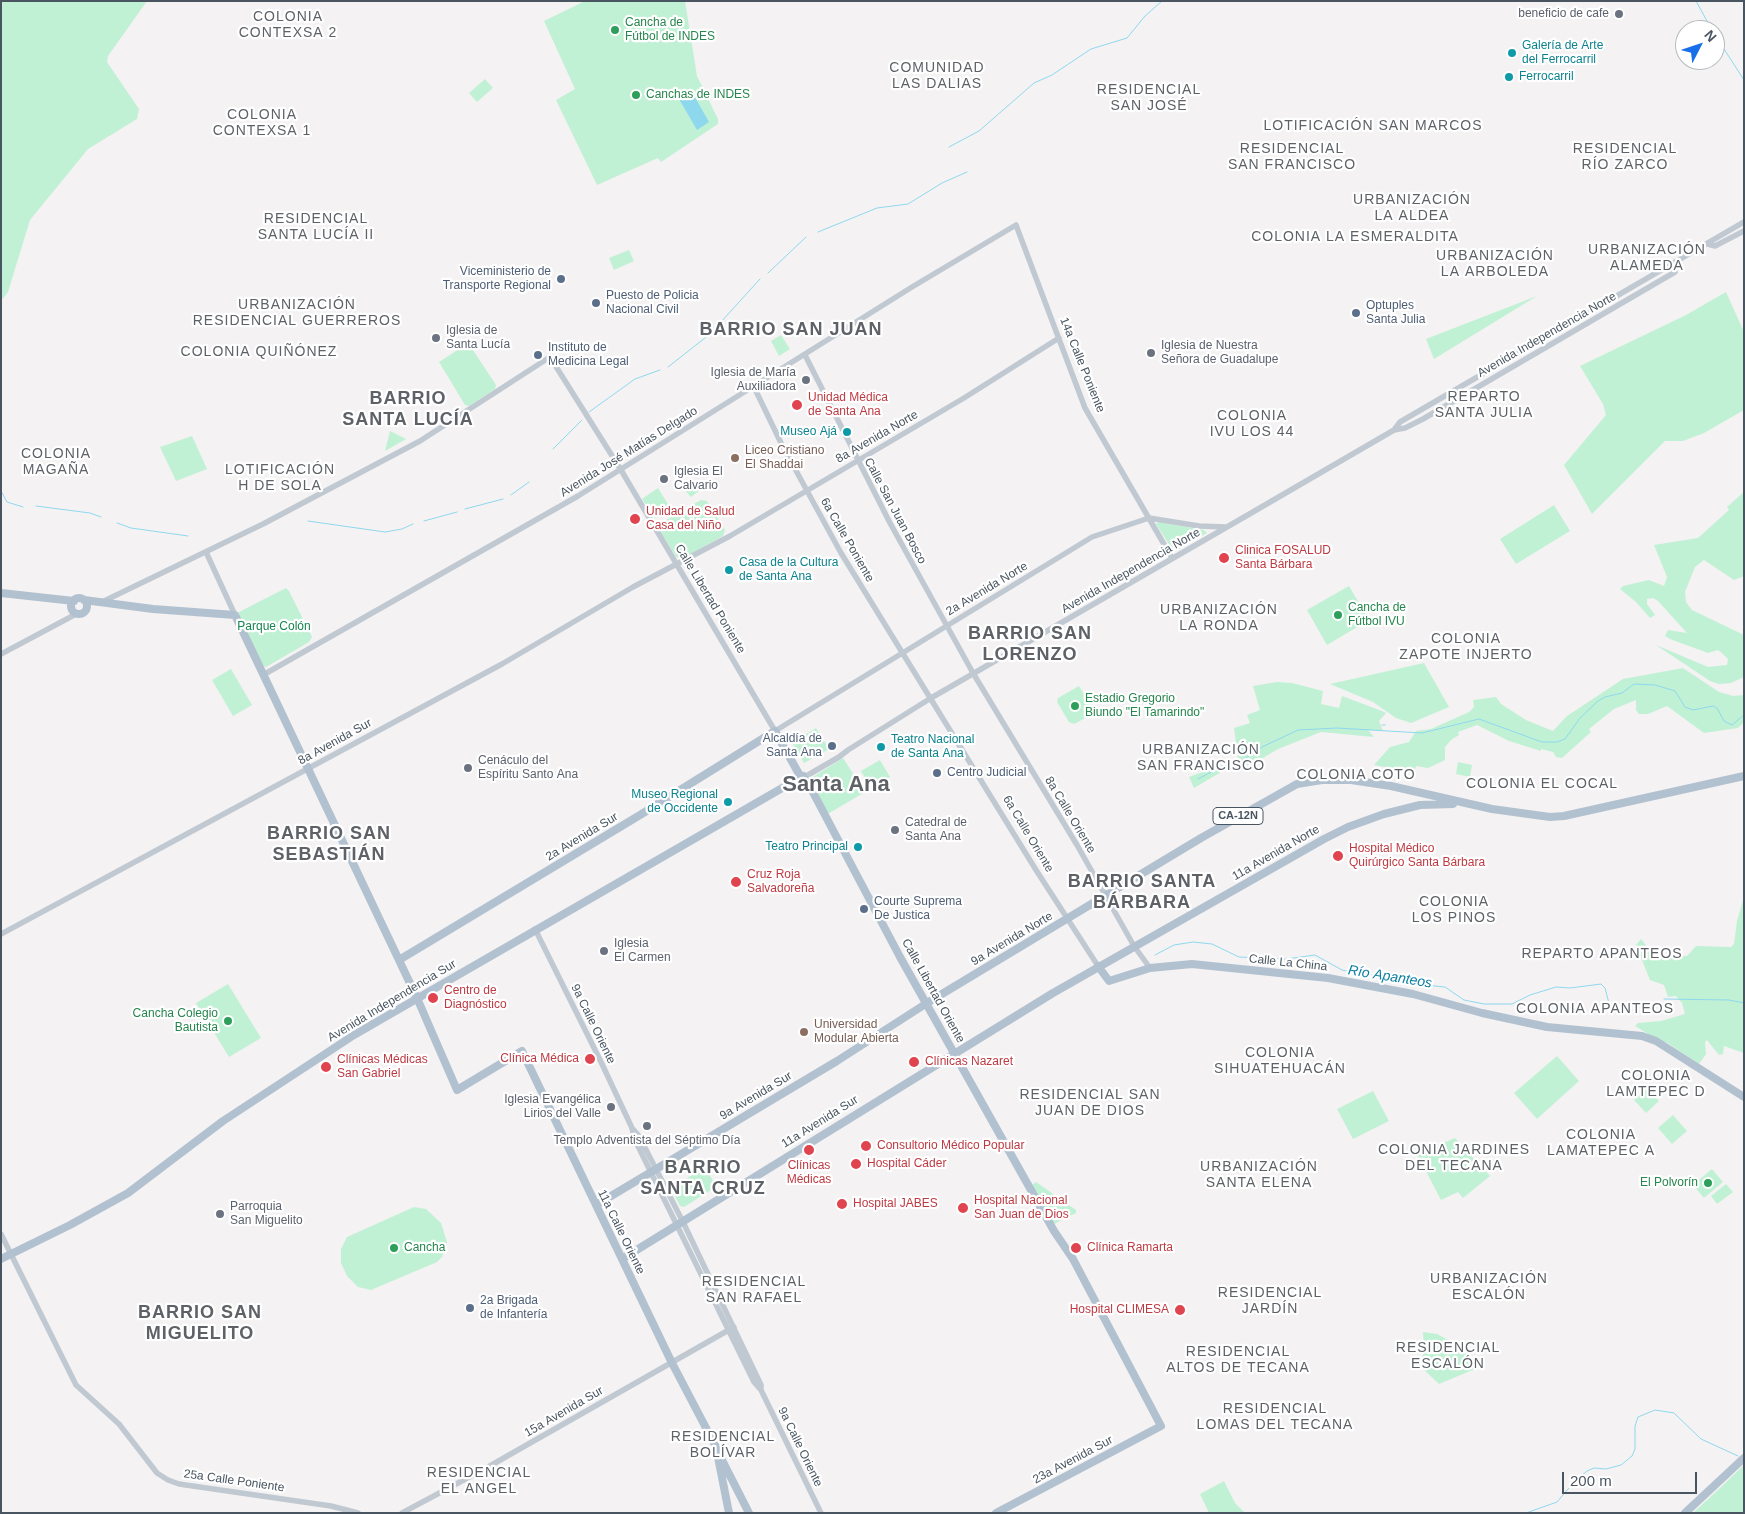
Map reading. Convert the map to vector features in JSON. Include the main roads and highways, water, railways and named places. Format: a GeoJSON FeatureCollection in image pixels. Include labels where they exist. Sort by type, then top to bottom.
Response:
{"type":"FeatureCollection","features":[{"type":"Feature","properties":{"kind":"main road"},"geometry":{"type":"LineString","coordinates":[[1,593],[63,600],[75,609]]}},
{"type":"Feature","properties":{"kind":"main road"},"geometry":{"type":"LineString","coordinates":[[75,609],[87,606],[84,600],[235,615],[417,998]]}},
{"type":"Feature","properties":{"kind":"main road"},"geometry":{"type":"LineString","coordinates":[[75,609],[100,603]]}},
{"type":"Feature","properties":{"kind":"main road","name":"Calle Libertad Poniente"},"geometry":{"type":"LineString","coordinates":[[775,731],[799,773],[803,776]]}},
{"type":"Feature","properties":{"kind":"main road","name":"2a Avenida Sur"},"geometry":{"type":"LineString","coordinates":[[399,960],[640,815],[775,731]]}},
{"type":"Feature","properties":{"kind":"main road","name":"Avenida Independencia Sur"},"geometry":{"type":"LineString","coordinates":[[1,1259],[70,1226],[128,1193],[223,1121],[354,1035],[803,776]]}},
{"type":"Feature","properties":{"kind":"main road","name":"Calle Libertad Oriente"},"geometry":{"type":"LineString","coordinates":[[803,776],[974,1089],[1054,1231],[1073,1259],[1160,1426]]}},
{"type":"Feature","properties":{"kind":"main road"},"geometry":{"type":"LineString","coordinates":[[1467,804],[1543,816],[1564,816],[1744,776]]}},
{"type":"Feature","properties":{"kind":"main road","name":"9a Avenida Norte"},"geometry":{"type":"LineString","coordinates":[[927,1003],[1201,838],[1297,784],[1340,780],[1390,786],[1467,804]]}},
{"type":"Feature","properties":{"kind":"main road"},"geometry":{"type":"LineString","coordinates":[[1420,792],[1423,798],[1420,805]]}},
{"type":"Feature","properties":{"kind":"main road","name":"11a Avenida Norte"},"geometry":{"type":"LineString","coordinates":[[955,1054],[1098,966],[1348,826],[1420,805],[1467,804]]}},
{"type":"Feature","properties":{"kind":"main road","name":"Calle La China"},"geometry":{"type":"LineString","coordinates":[[1108,981],[1150,968],[1192,964],[1328,978],[1413,994],[1482,1014],[1547,1027],[1642,1036],[1656,1041],[1744,1097]]}},
{"type":"Feature","properties":{"kind":"main road","name":"6a Calle Oriente"},"geometry":{"type":"LineString","coordinates":[[1098,966],[1108,981]]}},
{"type":"Feature","properties":{"kind":"main road","name":"11a Calle Oriente"},"geometry":{"type":"LineString","coordinates":[[417,998],[456,1090],[522,1052],[672,1363],[716,1447]]}},
{"type":"Feature","properties":{"kind":"main road","name":"9a Avenida Sur"},"geometry":{"type":"LineString","coordinates":[[596,1205],[837,1061],[927,1003]]}},
{"type":"Feature","properties":{"kind":"main road","name":"11a Avenida Sur"},"geometry":{"type":"LineString","coordinates":[[622,1259],[955,1054]]}},
{"type":"Feature","properties":{"kind":"main road","name":"23a Avenida Sur"},"geometry":{"type":"LineString","coordinates":[[996,1513],[1160,1426]]}},
{"type":"Feature","properties":{"kind":"main road"},"geometry":{"type":"LineString","coordinates":[[716,1447],[729,1513]]}},
{"type":"Feature","properties":{"kind":"main road"},"geometry":{"type":"LineString","coordinates":[[716,1447],[749,1513]]}},
{"type":"Feature","properties":{"kind":"main road"},"geometry":{"type":"LineString","coordinates":[[1685,1513],[1744,1458]]}},
{"type":"Feature","properties":{"kind":"water"},"geometry":{"type":"Polygon","coordinates":[[[692,92],[709,122],[697,130],[679,99],[692,92]]]}},
{"type":"Feature","properties":{"kind":"waterway"},"geometry":{"type":"LineString","coordinates":[[949,147],[979,131],[1034,83],[1052,75],[1091,49],[1127,38],[1145,16],[1162,1]]}},
{"type":"Feature","properties":{"kind":"waterway"},"geometry":{"type":"LineString","coordinates":[[1696,1],[1706,20]]}},
{"type":"Feature","properties":{"kind":"waterway"},"geometry":{"type":"LineString","coordinates":[[1725,51],[1744,80]]}},
{"type":"Feature","properties":{"kind":"waterway"},"geometry":{"type":"LineString","coordinates":[[818,232],[877,208],[908,204],[942,183],[967,172]]}},
{"type":"Feature","properties":{"kind":"waterway"},"geometry":{"type":"LineString","coordinates":[[768,273],[806,237]]}},
{"type":"Feature","properties":{"kind":"waterway"},"geometry":{"type":"LineString","coordinates":[[668,367],[710,334],[760,279]]}},
{"type":"Feature","properties":{"kind":"waterway"},"geometry":{"type":"LineString","coordinates":[[589,412],[635,379],[660,370]]}},
{"type":"Feature","properties":{"kind":"waterway"},"geometry":{"type":"LineString","coordinates":[[553,449],[582,420]]}},
{"type":"Feature","properties":{"kind":"waterway"},"geometry":{"type":"LineString","coordinates":[[511,495],[529,482]]}},
{"type":"Feature","properties":{"kind":"waterway"},"geometry":{"type":"LineString","coordinates":[[1,491],[7,502],[23,507]]}},
{"type":"Feature","properties":{"kind":"waterway"},"geometry":{"type":"LineString","coordinates":[[465,509],[503,499]]}},
{"type":"Feature","properties":{"kind":"waterway"},"geometry":{"type":"LineString","coordinates":[[36,506],[90,513],[101,517]]}},
{"type":"Feature","properties":{"kind":"waterway"},"geometry":{"type":"LineString","coordinates":[[424,521],[457,512]]}},
{"type":"Feature","properties":{"kind":"waterway"},"geometry":{"type":"LineString","coordinates":[[308,521],[385,532],[402,529],[413,524]]}},
{"type":"Feature","properties":{"kind":"waterway"},"geometry":{"type":"LineString","coordinates":[[117,523],[131,528],[188,536]]}},
{"type":"Feature","properties":{"kind":"waterway"},"geometry":{"type":"LineString","coordinates":[[1198,779],[1225,765],[1237,764],[1262,747],[1298,730],[1337,728],[1422,733],[1479,719],[1542,742],[1557,742],[1565,739],[1580,718],[1598,701],[1605,697],[1622,693],[1634,684],[1655,685],[1675,691],[1685,707],[1693,710],[1713,706],[1717,708],[1724,721],[1732,725],[1744,715]]}},
{"type":"Feature","properties":{"kind":"waterway","name":"Río Apanteos"},"geometry":{"type":"LineString","coordinates":[[1155,955],[1174,945],[1193,942],[1212,944],[1239,957],[1286,959],[1315,955],[1342,970],[1366,975],[1388,975],[1425,985],[1445,987],[1464,1000],[1484,1004],[1512,1004],[1530,995],[1556,987],[1570,988],[1601,984],[1605,988],[1610,1007]]}},
{"type":"Feature","properties":{"kind":"waterway","name":"Río Apanteos"},"geometry":{"type":"LineString","coordinates":[[1664,999],[1729,1000],[1744,1003]]}},
{"type":"Feature","properties":{"kind":"waterway"},"geometry":{"type":"LineString","coordinates":[[1526,1513],[1557,1502],[1574,1482],[1587,1471],[1594,1468],[1606,1469],[1621,1465],[1632,1456],[1635,1449],[1635,1426],[1638,1417],[1655,1410],[1674,1413],[1701,1439],[1738,1456]]}},
{"type":"Feature","properties":{"kind":"place","name":"beneficio de cafe"},"geometry":{"type":"Point","coordinates":[1619,14]}},
{"type":"Feature","properties":{"kind":"place","name":"Cancha de Fútbol de INDES"},"geometry":{"type":"Point","coordinates":[615,30]}},
{"type":"Feature","properties":{"kind":"place","name":"Galería de Arte del Ferrocarril"},"geometry":{"type":"Point","coordinates":[1512,53]}},
{"type":"Feature","properties":{"kind":"place","name":"Ferrocarril"},"geometry":{"type":"Point","coordinates":[1509,77]}},
{"type":"Feature","properties":{"kind":"place","name":"Canchas de INDES"},"geometry":{"type":"Point","coordinates":[636,95]}},
{"type":"Feature","properties":{"kind":"place","name":"Viceministerio de Transporte Regional"},"geometry":{"type":"Point","coordinates":[561,279]}},
{"type":"Feature","properties":{"kind":"place","name":"Puesto de Policia Nacional Civil"},"geometry":{"type":"Point","coordinates":[596,303]}},
{"type":"Feature","properties":{"kind":"place","name":"Optuples Santa Julia"},"geometry":{"type":"Point","coordinates":[1356,313]}},
{"type":"Feature","properties":{"kind":"place","name":"Iglesia de Santa Lucía"},"geometry":{"type":"Point","coordinates":[436,338]}},
{"type":"Feature","properties":{"kind":"place","name":"Iglesia de Nuestra Señora de Guadalupe"},"geometry":{"type":"Point","coordinates":[1151,353]}},
{"type":"Feature","properties":{"kind":"place","name":"Instituto de Medicina Legal"},"geometry":{"type":"Point","coordinates":[538,355]}},
{"type":"Feature","properties":{"kind":"place","name":"Iglesia de María Auxiliadora"},"geometry":{"type":"Point","coordinates":[806,380]}},
{"type":"Feature","properties":{"kind":"place","name":"Unidad Médica de Santa Ana"},"geometry":{"type":"Point","coordinates":[797,405]}},
{"type":"Feature","properties":{"kind":"place","name":"Museo Ajá"},"geometry":{"type":"Point","coordinates":[847,432]}},
{"type":"Feature","properties":{"kind":"place","name":"Liceo Cristiano El Shaddai"},"geometry":{"type":"Point","coordinates":[735,458]}},
{"type":"Feature","properties":{"kind":"place","name":"Iglesia El Calvario"},"geometry":{"type":"Point","coordinates":[664,479]}},
{"type":"Feature","properties":{"kind":"place","name":"Unidad de Salud Casa del Niño"},"geometry":{"type":"Point","coordinates":[635,519]}},
{"type":"Feature","properties":{"kind":"place","name":"Clinica FOSALUD Santa Bárbara"},"geometry":{"type":"Point","coordinates":[1224,558]}},
{"type":"Feature","properties":{"kind":"place","name":"Casa de la Cultura de Santa Ana"},"geometry":{"type":"Point","coordinates":[729,570]}},
{"type":"Feature","properties":{"kind":"place","name":"Cancha de Fútbol IVU"},"geometry":{"type":"Point","coordinates":[1338,615]}},
{"type":"Feature","properties":{"kind":"place","name":"Estadio Gregorio Biundo \"El Tamarindo\""},"geometry":{"type":"Point","coordinates":[1075,706]}},
{"type":"Feature","properties":{"kind":"place","name":"Alcaldía de Santa Ana"},"geometry":{"type":"Point","coordinates":[832,746]}},
{"type":"Feature","properties":{"kind":"place","name":"Teatro Nacional de Santa Ana"},"geometry":{"type":"Point","coordinates":[881,747]}},
{"type":"Feature","properties":{"kind":"place","name":"Cenáculo del Espíritu Santo Ana"},"geometry":{"type":"Point","coordinates":[468,768]}},
{"type":"Feature","properties":{"kind":"place","name":"Centro Judicial"},"geometry":{"type":"Point","coordinates":[937,773]}},
{"type":"Feature","properties":{"kind":"place","name":"Museo Regional de Occidente"},"geometry":{"type":"Point","coordinates":[728,802]}},
{"type":"Feature","properties":{"kind":"place","name":"Catedral de Santa Ana"},"geometry":{"type":"Point","coordinates":[895,830]}},
{"type":"Feature","properties":{"kind":"place","name":"Teatro Principal"},"geometry":{"type":"Point","coordinates":[858,847]}},
{"type":"Feature","properties":{"kind":"place","name":"Hospital Médico Quirúrgico Santa Bárbara"},"geometry":{"type":"Point","coordinates":[1338,856]}},
{"type":"Feature","properties":{"kind":"place","name":"Cruz Roja Salvadoreña"},"geometry":{"type":"Point","coordinates":[736,882]}},
{"type":"Feature","properties":{"kind":"place","name":"Courte Suprema De Justica"},"geometry":{"type":"Point","coordinates":[864,909]}},
{"type":"Feature","properties":{"kind":"place","name":"Iglesia El Carmen"},"geometry":{"type":"Point","coordinates":[604,951]}},
{"type":"Feature","properties":{"kind":"place","name":"Centro de Diagnóstico"},"geometry":{"type":"Point","coordinates":[433,998]}},
{"type":"Feature","properties":{"kind":"place","name":"Cancha Colegio Bautista"},"geometry":{"type":"Point","coordinates":[228,1021]}},
{"type":"Feature","properties":{"kind":"place","name":"Universidad Modular Abierta"},"geometry":{"type":"Point","coordinates":[804,1032]}},
{"type":"Feature","properties":{"kind":"place","name":"Clínica Médica"},"geometry":{"type":"Point","coordinates":[590,1059]}},
{"type":"Feature","properties":{"kind":"place","name":"Clínicas Nazaret"},"geometry":{"type":"Point","coordinates":[914,1062]}},
{"type":"Feature","properties":{"kind":"place","name":"Clínicas Médicas San Gabriel"},"geometry":{"type":"Point","coordinates":[326,1067]}},
{"type":"Feature","properties":{"kind":"place","name":"Iglesia Evangélica Lirios del Valle"},"geometry":{"type":"Point","coordinates":[611,1107]}},
{"type":"Feature","properties":{"kind":"place","name":"Templo Adventista del Séptimo Día"},"geometry":{"type":"Point","coordinates":[647,1126]}},
{"type":"Feature","properties":{"kind":"place","name":"Consultorio Médico Popular"},"geometry":{"type":"Point","coordinates":[866,1146]}},
{"type":"Feature","properties":{"kind":"place","name":"Clínicas Médicas"},"geometry":{"type":"Point","coordinates":[809,1150]}},
{"type":"Feature","properties":{"kind":"place","name":"Hospital Cáder"},"geometry":{"type":"Point","coordinates":[856,1164]}},
{"type":"Feature","properties":{"kind":"place","name":"El Polvorín"},"geometry":{"type":"Point","coordinates":[1708,1183]}},
{"type":"Feature","properties":{"kind":"place","name":"Hospital JABES"},"geometry":{"type":"Point","coordinates":[842,1204]}},
{"type":"Feature","properties":{"kind":"place","name":"Hospital Nacional San Juan de Dios"},"geometry":{"type":"Point","coordinates":[963,1208]}},
{"type":"Feature","properties":{"kind":"place","name":"Parroquia San Miguelito"},"geometry":{"type":"Point","coordinates":[220,1214]}},
{"type":"Feature","properties":{"kind":"place","name":"Cancha"},"geometry":{"type":"Point","coordinates":[394,1248]}},
{"type":"Feature","properties":{"kind":"place","name":"Clínica Ramarta"},"geometry":{"type":"Point","coordinates":[1076,1248]}},
{"type":"Feature","properties":{"kind":"place","name":"2a Brigada de Infantería"},"geometry":{"type":"Point","coordinates":[470,1308]}},
{"type":"Feature","properties":{"kind":"place","name":"Hospital CLIMESA"},"geometry":{"type":"Point","coordinates":[1180,1310]}},
{"type":"Feature","properties":{"kind":"district","name":"COLONIA CONTEXSA 2"},"geometry":{"type":"Point","coordinates":[288,25]}},
{"type":"Feature","properties":{"kind":"district","name":"COMUNIDAD LAS DALIAS"},"geometry":{"type":"Point","coordinates":[937,76]}},
{"type":"Feature","properties":{"kind":"district","name":"RESIDENCIAL SAN JOSÉ"},"geometry":{"type":"Point","coordinates":[1149,98]}},
{"type":"Feature","properties":{"kind":"district","name":"COLONIA CONTEXSA 1"},"geometry":{"type":"Point","coordinates":[262,124]}},
{"type":"Feature","properties":{"kind":"district","name":"LOTIFICACIÓN SAN MARCOS"},"geometry":{"type":"Point","coordinates":[1373,126]}},
{"type":"Feature","properties":{"kind":"district","name":"RESIDENCIAL SAN FRANCISCO"},"geometry":{"type":"Point","coordinates":[1292,158]}},
{"type":"Feature","properties":{"kind":"district","name":"RESIDENCIAL RÍO ZARCO"},"geometry":{"type":"Point","coordinates":[1625,158]}},
{"type":"Feature","properties":{"kind":"district","name":"URBANIZACIÓN LA ALDEA"},"geometry":{"type":"Point","coordinates":[1412,208]}},
{"type":"Feature","properties":{"kind":"district","name":"RESIDENCIAL SANTA LUCÍA II"},"geometry":{"type":"Point","coordinates":[316,227]}},
{"type":"Feature","properties":{"kind":"district","name":"COLONIA LA ESMERALDITA"},"geometry":{"type":"Point","coordinates":[1355,237]}},
{"type":"Feature","properties":{"kind":"district","name":"URBANIZACIÓN ALAMEDA"},"geometry":{"type":"Point","coordinates":[1647,258]}},
{"type":"Feature","properties":{"kind":"district","name":"URBANIZACIÓN LA ARBOLEDA"},"geometry":{"type":"Point","coordinates":[1495,264]}},
{"type":"Feature","properties":{"kind":"district","name":"URBANIZACIÓN RESIDENCIAL GUERREROS"},"geometry":{"type":"Point","coordinates":[297,314]}},
{"type":"Feature","properties":{"kind":"district","name":"BARRIO SAN JUAN"},"geometry":{"type":"Point","coordinates":[791,330]}},
{"type":"Feature","properties":{"kind":"district","name":"COLONIA QUIÑÓNEZ"},"geometry":{"type":"Point","coordinates":[259,352]}},
{"type":"Feature","properties":{"kind":"district","name":"REPARTO SANTA JULIA"},"geometry":{"type":"Point","coordinates":[1484,406]}},
{"type":"Feature","properties":{"kind":"district","name":"BARRIO SANTA LUCÍA"},"geometry":{"type":"Point","coordinates":[408,409]}},
{"type":"Feature","properties":{"kind":"district","name":"COLONIA IVU LOS 44"},"geometry":{"type":"Point","coordinates":[1252,424]}},
{"type":"Feature","properties":{"kind":"district","name":"COLONIA MAGAÑA"},"geometry":{"type":"Point","coordinates":[56,462]}},
{"type":"Feature","properties":{"kind":"district","name":"LOTIFICACIÓN H DE SOLA"},"geometry":{"type":"Point","coordinates":[280,478]}},
{"type":"Feature","properties":{"kind":"district","name":"URBANIZACIÓN LA RONDA"},"geometry":{"type":"Point","coordinates":[1219,618]}},
{"type":"Feature","properties":{"kind":"district","name":"BARRIO SAN LORENZO"},"geometry":{"type":"Point","coordinates":[1030,644]}},
{"type":"Feature","properties":{"kind":"district","name":"COLONIA ZAPOTE INJERTO"},"geometry":{"type":"Point","coordinates":[1466,648]}},
{"type":"Feature","properties":{"kind":"district","name":"URBANIZACIÓN SAN FRANCISCO"},"geometry":{"type":"Point","coordinates":[1201,758]}},
{"type":"Feature","properties":{"kind":"district","name":"COLONIA COTO"},"geometry":{"type":"Point","coordinates":[1356,775]}},
{"type":"Feature","properties":{"kind":"district","name":"COLONIA EL COCAL"},"geometry":{"type":"Point","coordinates":[1542,784]}},
{"type":"Feature","properties":{"kind":"district","name":"Santa Ana"},"geometry":{"type":"Point","coordinates":[836,785]}},
{"type":"Feature","properties":{"kind":"district","name":"BARRIO SAN SEBASTIÁN"},"geometry":{"type":"Point","coordinates":[329,844]}},
{"type":"Feature","properties":{"kind":"district","name":"BARRIO SANTA BÁRBARA"},"geometry":{"type":"Point","coordinates":[1142,892]}},
{"type":"Feature","properties":{"kind":"district","name":"COLONIA LOS PINOS"},"geometry":{"type":"Point","coordinates":[1454,910]}},
{"type":"Feature","properties":{"kind":"district","name":"REPARTO APANTEOS"},"geometry":{"type":"Point","coordinates":[1602,954]}},
{"type":"Feature","properties":{"kind":"district","name":"COLONIA APANTEOS"},"geometry":{"type":"Point","coordinates":[1595,1009]}},
{"type":"Feature","properties":{"kind":"district","name":"COLONIA SIHUATEHUACÁN"},"geometry":{"type":"Point","coordinates":[1280,1062]}},
{"type":"Feature","properties":{"kind":"district","name":"COLONIA LAMTEPEC D"},"geometry":{"type":"Point","coordinates":[1656,1084]}},
{"type":"Feature","properties":{"kind":"district","name":"RESIDENCIAL SAN JUAN DE DIOS"},"geometry":{"type":"Point","coordinates":[1090,1104]}},
{"type":"Feature","properties":{"kind":"district","name":"COLONIA LAMATEPEC A"},"geometry":{"type":"Point","coordinates":[1601,1144]}},
{"type":"Feature","properties":{"kind":"district","name":"COLONIA JARDINES DEL TECANA"},"geometry":{"type":"Point","coordinates":[1454,1158]}},
{"type":"Feature","properties":{"kind":"district","name":"URBANIZACIÓN SANTA ELENA"},"geometry":{"type":"Point","coordinates":[1259,1176]}},
{"type":"Feature","properties":{"kind":"district","name":"BARRIO SANTA CRUZ"},"geometry":{"type":"Point","coordinates":[703,1178]}},
{"type":"Feature","properties":{"kind":"district","name":"URBANIZACIÓN ESCALÓN"},"geometry":{"type":"Point","coordinates":[1489,1288]}},
{"type":"Feature","properties":{"kind":"district","name":"RESIDENCIAL SAN RAFAEL"},"geometry":{"type":"Point","coordinates":[754,1290]}},
{"type":"Feature","properties":{"kind":"district","name":"RESIDENCIAL JARDÍN"},"geometry":{"type":"Point","coordinates":[1270,1302]}},
{"type":"Feature","properties":{"kind":"district","name":"BARRIO SAN MIGUELITO"},"geometry":{"type":"Point","coordinates":[200,1324]}},
{"type":"Feature","properties":{"kind":"district","name":"RESIDENCIAL ESCALÓN"},"geometry":{"type":"Point","coordinates":[1448,1356]}},
{"type":"Feature","properties":{"kind":"district","name":"RESIDENCIAL ALTOS DE TECANA"},"geometry":{"type":"Point","coordinates":[1238,1360]}},
{"type":"Feature","properties":{"kind":"district","name":"RESIDENCIAL LOMAS DEL TECANA"},"geometry":{"type":"Point","coordinates":[1275,1418]}},
{"type":"Feature","properties":{"kind":"district","name":"RESIDENCIAL BOLÍVAR"},"geometry":{"type":"Point","coordinates":[723,1445]}},
{"type":"Feature","properties":{"kind":"district","name":"RESIDENCIAL EL ANGEL"},"geometry":{"type":"Point","coordinates":[479,1482]}},
{"type":"Feature","properties":{"kind":"park label","name":"Parque Colón"},"geometry":{"type":"Point","coordinates":[274,627]}}]}
